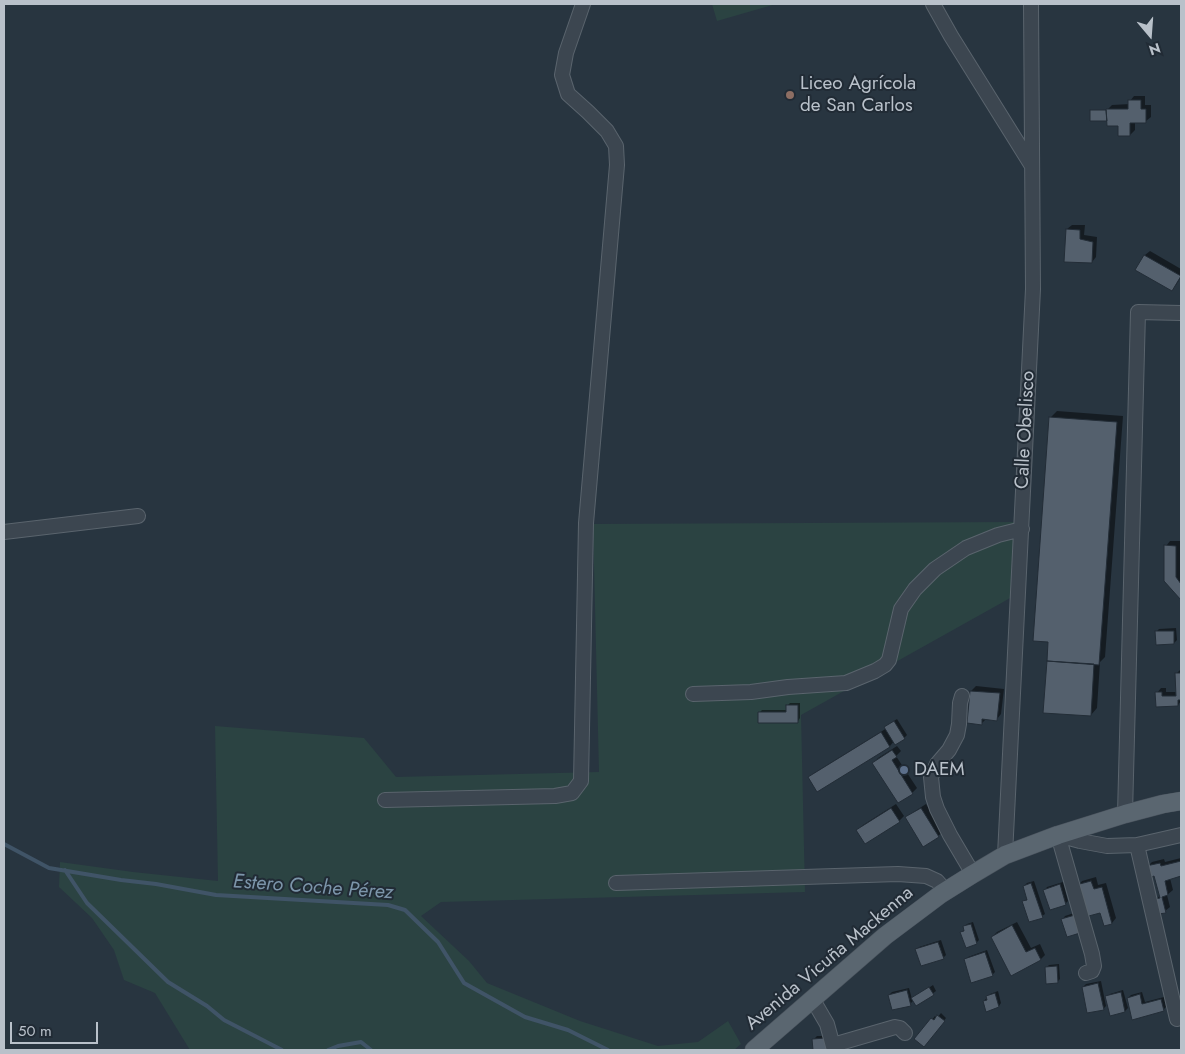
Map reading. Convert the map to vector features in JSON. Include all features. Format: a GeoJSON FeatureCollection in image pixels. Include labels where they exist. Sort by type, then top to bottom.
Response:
{"type":"FeatureCollection","features":[{"type":"Feature","properties":{"kind":"main road","name":"Avenida Vicuña Mackenna"},"geometry":{"type":"LineString","coordinates":[[754,1050],[885,936],[973,874],[1006,855],[1058,834],[1125,814],[1181,801]]}},
{"type":"Feature","properties":{"kind":"street"},"geometry":{"type":"LineString","coordinates":[[385,800],[556,796],[572,793],[581,781],[586,523],[617,165],[616,146],[612,138],[595,118],[568,94],[562,75],[566,53],[583,4]]}},
{"type":"Feature","properties":{"kind":"street"},"geometry":{"type":"LineString","coordinates":[[934,4],[951,36],[1032,166]]}},
{"type":"Feature","properties":{"kind":"street","name":"Calle Obelisco"},"geometry":{"type":"LineString","coordinates":[[1006,855],[1033,289],[1031,4]]}},
{"type":"Feature","properties":{"kind":"street"},"geometry":{"type":"LineString","coordinates":[[1125,814],[1138,312],[1181,312]]}},
{"type":"Feature","properties":{"kind":"street"},"geometry":{"type":"LineString","coordinates":[[4,532],[138,516]]}},
{"type":"Feature","properties":{"kind":"street"},"geometry":{"type":"LineString","coordinates":[[692,694],[751,692],[846,683],[876,671],[889,660],[901,610],[915,589],[935,569],[966,548],[998,535],[1022,529]]}},
{"type":"Feature","properties":{"kind":"street"},"geometry":{"type":"LineString","coordinates":[[962,696],[957,735],[949,750],[937,764],[931,777],[933,797],[937,809],[973,874]]}},
{"type":"Feature","properties":{"kind":"street"},"geometry":{"type":"LineString","coordinates":[[1058,834],[1080,841],[1107,846],[1137,846],[1181,835]]}},
{"type":"Feature","properties":{"kind":"street"},"geometry":{"type":"LineString","coordinates":[[1058,834],[1092,954],[1094,966],[1092,971],[1086,973]]}},
{"type":"Feature","properties":{"kind":"street"},"geometry":{"type":"LineString","coordinates":[[1137,846],[1177,1019]]}},
{"type":"Feature","properties":{"kind":"street"},"geometry":{"type":"LineString","coordinates":[[616,883],[898,874],[926,876],[938,881],[946,892]]}},
{"type":"Feature","properties":{"kind":"street"},"geometry":{"type":"LineString","coordinates":[[813,1000],[828,1024],[834,1048],[895,1027],[900,1028],[905,1033]]}},
{"type":"Feature","properties":{"kind":"green space"},"geometry":{"type":"Polygon","coordinates":[[[712,4],[776,4],[717,21],[712,4]]]}},
{"type":"Feature","properties":{"kind":"green space"},"geometry":{"type":"Polygon","coordinates":[[[1016,522],[1012,597],[801,715],[805,892],[441,902],[421,916],[469,961],[487,983],[580,1021],[658,1046],[698,1042],[728,1021],[741,1044],[734,1050],[190,1050],[155,993],[124,980],[114,950],[92,918],[59,887],[60,862],[218,881],[215,726],[364,738],[396,777],[599,772],[593,524],[1016,522]]]}},
{"type":"Feature","properties":{"kind":"building"},"geometry":{"type":"Polygon","coordinates":[[[1128,100],[1141,100],[1141,109],[1146,109],[1146,123],[1130,123],[1130,136],[1118,136],[1118,126],[1107,126],[1106,109],[1128,109],[1128,100]]]}},
{"type":"Feature","properties":{"kind":"building"},"geometry":{"type":"Polygon","coordinates":[[[1090,110],[1106,110],[1107,121],[1090,121],[1090,110]]]}},
{"type":"Feature","properties":{"kind":"building"},"geometry":{"type":"Polygon","coordinates":[[[1066,229],[1080,230],[1080,239],[1093,242],[1092,263],[1064,262],[1066,229]]]}},
{"type":"Feature","properties":{"kind":"building"},"geometry":{"type":"Polygon","coordinates":[[[1144,255],[1181,276],[1172,291],[1135,270],[1144,255]]]}},
{"type":"Feature","properties":{"kind":"building"},"geometry":{"type":"Polygon","coordinates":[[[1049,417],[1117,422],[1099,665],[1047,661],[1048,642],[1033,641],[1049,417]]]}},
{"type":"Feature","properties":{"kind":"building"},"geometry":{"type":"Polygon","coordinates":[[[1164,545],[1176,546],[1176,577],[1181,584],[1181,600],[1164,581],[1164,545]]]}},
{"type":"Feature","properties":{"kind":"building"},"geometry":{"type":"Polygon","coordinates":[[[1155,631],[1174,631],[1174,644],[1156,645],[1155,631]]]}},
{"type":"Feature","properties":{"kind":"building"},"geometry":{"type":"Polygon","coordinates":[[[1047,661],[1094,664],[1091,716],[1043,713],[1047,661]]]}},
{"type":"Feature","properties":{"kind":"building"},"geometry":{"type":"Polygon","coordinates":[[[1175,673],[1181,673],[1181,700],[1178,700],[1178,706],[1156,707],[1155,692],[1162,692],[1162,696],[1176,696],[1175,673]]]}},
{"type":"Feature","properties":{"kind":"building"},"geometry":{"type":"Polygon","coordinates":[[[970,691],[1000,693],[997,721],[982,719],[982,725],[967,723],[970,691]]]}},
{"type":"Feature","properties":{"kind":"building"},"geometry":{"type":"Polygon","coordinates":[[[786,705],[798,705],[798,723],[758,723],[758,712],[786,712],[786,705]]]}},
{"type":"Feature","properties":{"kind":"building"},"geometry":{"type":"Polygon","coordinates":[[[894,721],[905,739],[895,745],[884,727],[894,721]]]}},
{"type":"Feature","properties":{"kind":"building"},"geometry":{"type":"Polygon","coordinates":[[[881,732],[890,747],[817,792],[808,777],[881,732]]]}},
{"type":"Feature","properties":{"kind":"building"},"geometry":{"type":"Polygon","coordinates":[[[892,750],[897,757],[892,760],[913,794],[898,803],[872,763],[892,750]]]}},
{"type":"Feature","properties":{"kind":"building"},"geometry":{"type":"Polygon","coordinates":[[[891,808],[900,822],[865,844],[856,830],[891,808]]]}},
{"type":"Feature","properties":{"kind":"building"},"geometry":{"type":"Polygon","coordinates":[[[921,808],[939,837],[923,847],[905,817],[921,808]]]}},
{"type":"Feature","properties":{"kind":"building"},"geometry":{"type":"Polygon","coordinates":[[[1181,861],[1181,876],[1165,881],[1168,895],[1162,897],[1166,913],[1158,914],[1155,899],[1160,898],[1154,876],[1149,878],[1146,866],[1160,863],[1161,866],[1181,861]]]}},
{"type":"Feature","properties":{"kind":"building"},"geometry":{"type":"Polygon","coordinates":[[[1091,881],[1094,889],[1102,887],[1112,924],[1104,926],[1100,913],[1085,917],[1076,885],[1091,881]]]}},
{"type":"Feature","properties":{"kind":"building"},"geometry":{"type":"Polygon","coordinates":[[[1031,883],[1043,918],[1029,922],[1022,901],[1027,900],[1023,886],[1031,883]]]}},
{"type":"Feature","properties":{"kind":"building"},"geometry":{"type":"Polygon","coordinates":[[[1060,884],[1066,905],[1050,910],[1043,890],[1060,884]]]}},
{"type":"Feature","properties":{"kind":"building"},"geometry":{"type":"Polygon","coordinates":[[[1075,915],[1080,933],[1067,937],[1061,919],[1075,915]]]}},
{"type":"Feature","properties":{"kind":"building"},"geometry":{"type":"Polygon","coordinates":[[[971,924],[977,944],[966,948],[960,932],[964,931],[963,926],[971,924]]]}},
{"type":"Feature","properties":{"kind":"building"},"geometry":{"type":"Polygon","coordinates":[[[1012,925],[1026,952],[1035,948],[1041,960],[1011,976],[991,937],[1012,925]]]}},
{"type":"Feature","properties":{"kind":"building"},"geometry":{"type":"Polygon","coordinates":[[[938,942],[944,959],[921,966],[915,949],[938,942]]]}},
{"type":"Feature","properties":{"kind":"building"},"geometry":{"type":"Polygon","coordinates":[[[985,952],[993,976],[971,983],[964,959],[985,952]]]}},
{"type":"Feature","properties":{"kind":"building"},"geometry":{"type":"Polygon","coordinates":[[[1057,966],[1058,983],[1046,984],[1045,967],[1057,966]]]}},
{"type":"Feature","properties":{"kind":"building"},"geometry":{"type":"Polygon","coordinates":[[[1098,983],[1104,1010],[1087,1013],[1082,987],[1098,983]]]}},
{"type":"Feature","properties":{"kind":"building"},"geometry":{"type":"Polygon","coordinates":[[[929,987],[934,995],[916,1006],[911,998],[929,987]]]}},
{"type":"Feature","properties":{"kind":"building"},"geometry":{"type":"Polygon","coordinates":[[[907,990],[911,1006],[892,1010],[888,995],[907,990]]]}},
{"type":"Feature","properties":{"kind":"building"},"geometry":{"type":"Polygon","coordinates":[[[1121,992],[1125,1012],[1110,1016],[1105,996],[1121,992]]]}},
{"type":"Feature","properties":{"kind":"building"},"geometry":{"type":"Polygon","coordinates":[[[995,993],[999,1007],[986,1012],[983,1001],[987,1000],[986,996],[995,993]]]}},
{"type":"Feature","properties":{"kind":"building"},"geometry":{"type":"Polygon","coordinates":[[[1140,994],[1142,1004],[1161,999],[1164,1011],[1132,1020],[1127,998],[1140,994]]]}},
{"type":"Feature","properties":{"kind":"building"},"geometry":{"type":"Polygon","coordinates":[[[937,1015],[945,1021],[924,1047],[914,1039],[931,1018],[934,1020],[937,1015]]]}},
{"type":"Feature","properties":{"kind":"building"},"geometry":{"type":"Polygon","coordinates":[[[826,1038],[827,1050],[813,1050],[812,1039],[826,1038]]]}},
{"type":"Feature","properties":{"kind":"waterway","name":"Estero Coche Pérez"},"geometry":{"type":"LineString","coordinates":[[4,844],[49,868],[121,880],[156,884],[216,895],[388,905],[405,910],[438,942],[464,983],[525,1017],[568,1030],[608,1050]]}},
{"type":"Feature","properties":{"kind":"waterway"},"geometry":{"type":"LineString","coordinates":[[65,870],[87,903],[168,982],[207,1006],[224,1020],[282,1050]]}},
{"type":"Feature","properties":{"kind":"waterway"},"geometry":{"type":"LineString","coordinates":[[328,1050],[338,1046],[361,1042],[371,1050]]}},
{"type":"Feature","properties":{"kind":"place","name":"Liceo Agrícola de San Carlos"},"geometry":{"type":"Point","coordinates":[790,95]}},
{"type":"Feature","properties":{"kind":"place","name":"DAEM"},"geometry":{"type":"Point","coordinates":[904,770]}}]}
